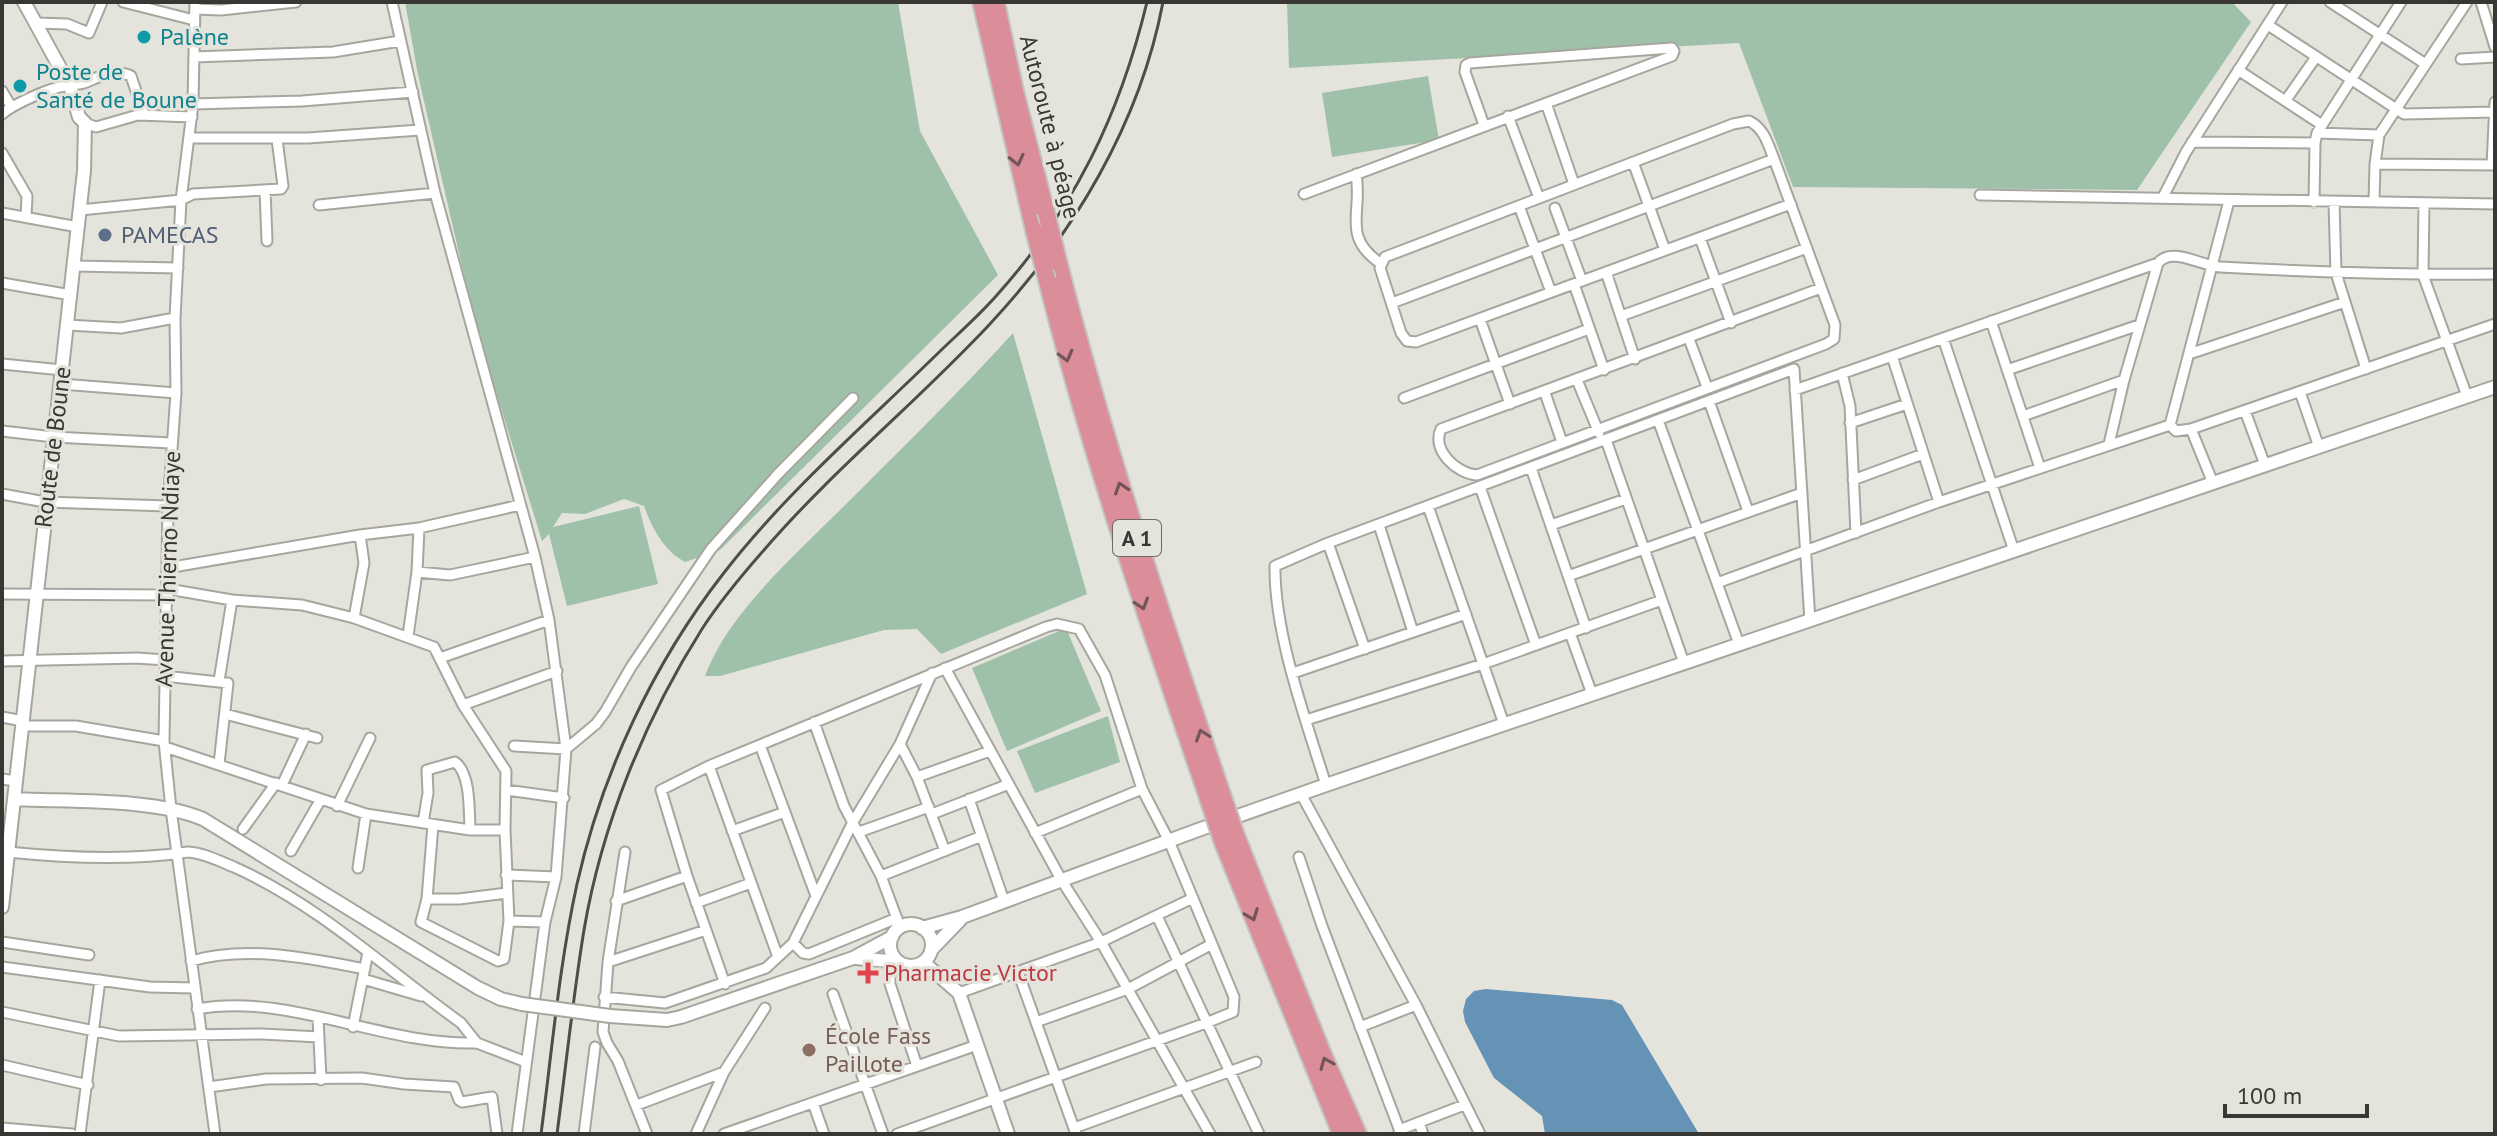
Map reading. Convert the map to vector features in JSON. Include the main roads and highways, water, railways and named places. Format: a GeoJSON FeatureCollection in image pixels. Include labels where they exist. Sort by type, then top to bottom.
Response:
{"type":"FeatureCollection","features":[{"type":"Feature","properties":{"kind":"highway","name":"A 1"},"geometry":{"type":"LineString","coordinates":[[981,2],[1067,359],[1119,532],[1230,840],[1341,1134]]}},
{"type":"Feature","properties":{"kind":"highway","name":"Autoroute à péage"},"geometry":{"type":"LineString","coordinates":[[996,2],[1059,264],[1106,441],[1220,811]]}},
{"type":"Feature","properties":{"kind":"highway","name":"A 1"},"geometry":{"type":"LineString","coordinates":[[1230,840],[1358,1134]]}},
{"type":"Feature","properties":{"kind":"water"},"geometry":{"type":"Polygon","coordinates":[[[1486,989],[1612,1000],[1622,1005],[1699,1134],[1545,1134],[1542,1116],[1494,1078],[1465,1022],[1463,1011],[1466,999],[1474,991],[1486,989]]]}},
{"type":"Feature","properties":{"kind":"railway"},"geometry":{"type":"LineString","coordinates":[[541,1134],[561,977],[577,884],[616,761],[653,682],[674,645],[723,574],[771,517],[989,303],[1050,228],[1072,194],[1108,121],[1123,83],[1147,2]]}},
{"type":"Feature","properties":{"kind":"railway"},"geometry":{"type":"LineString","coordinates":[[557,1134],[584,930],[602,851],[628,774],[681,663],[732,588],[790,521],[989,325],[1048,254],[1099,176],[1120,134],[1138,91],[1163,2]]}},
{"type":"Feature","properties":{"kind":"place","name":"Palène"},"geometry":{"type":"Point","coordinates":[144,37]}},
{"type":"Feature","properties":{"kind":"place","name":"Poste de Santé de Boune"},"geometry":{"type":"Point","coordinates":[20,86]}},
{"type":"Feature","properties":{"kind":"place","name":"PAMECAS"},"geometry":{"type":"Point","coordinates":[105,235]}},
{"type":"Feature","properties":{"kind":"place","name":"Pharmacie Victor"},"geometry":{"type":"Point","coordinates":[868,973]}},
{"type":"Feature","properties":{"kind":"place","name":"École Fass Paillote"},"geometry":{"type":"Point","coordinates":[809,1050]}}]}
